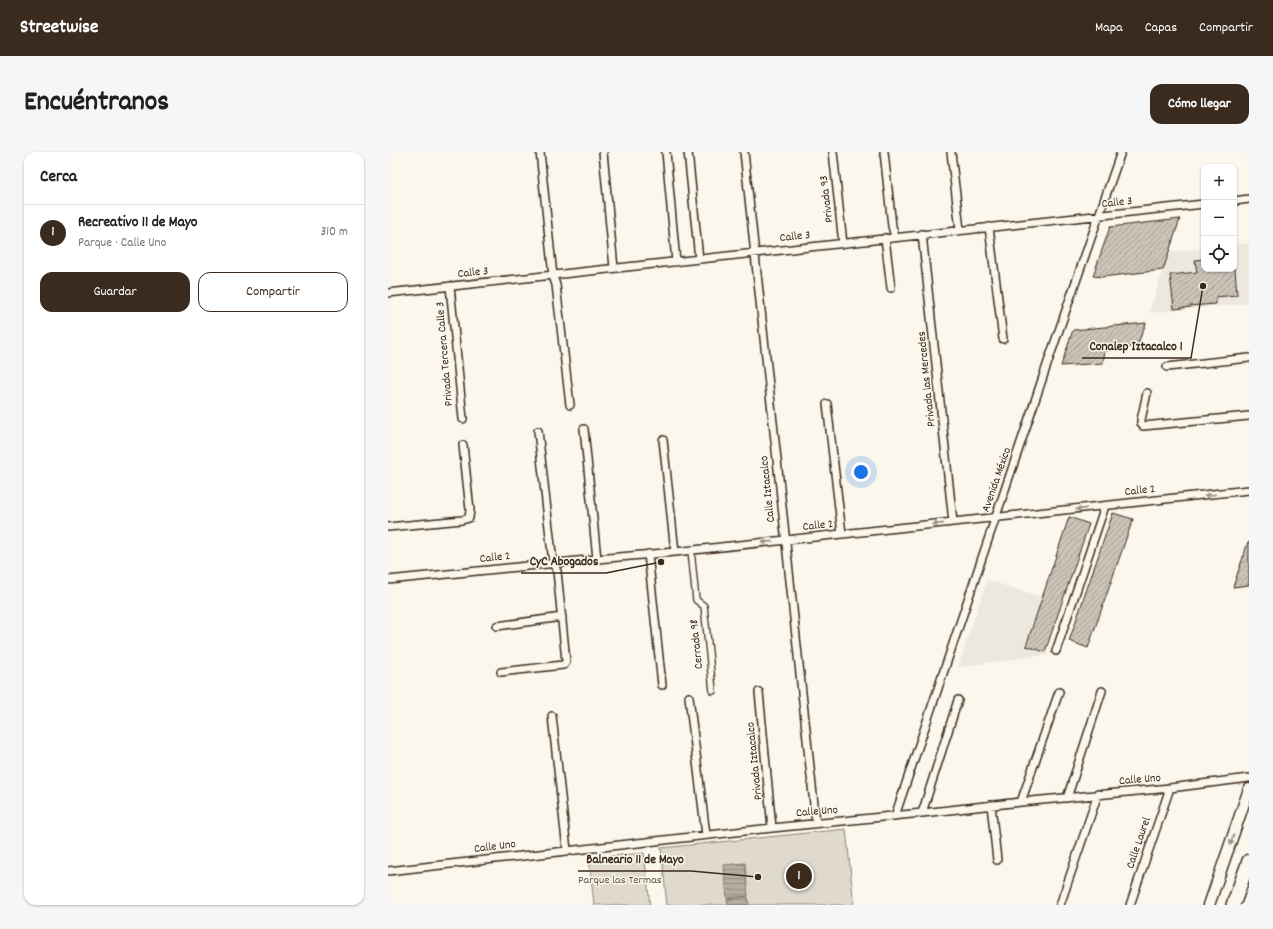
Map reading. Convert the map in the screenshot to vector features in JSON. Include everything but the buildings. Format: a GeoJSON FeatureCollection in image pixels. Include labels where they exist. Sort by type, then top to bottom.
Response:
{"type":"FeatureCollection","features":[{"type":"Feature","properties":{"kind":"highway"},"geometry":{"type":"LineString","coordinates":[[1233,905],[1249,861]]}},
{"type":"Feature","properties":{"kind":"main road"},"geometry":{"type":"LineString","coordinates":[[1209,905],[1249,790]]}},
{"type":"Feature","properties":{"kind":"street"},"geometry":{"type":"LineString","coordinates":[[540,152],[553,276],[556,285],[570,405]]}},
{"type":"Feature","properties":{"kind":"street"},"geometry":{"type":"LineString","coordinates":[[603,152],[614,268]]}},
{"type":"Feature","properties":{"kind":"street"},"geometry":{"type":"LineString","coordinates":[[666,152],[676,262]]}},
{"type":"Feature","properties":{"kind":"street"},"geometry":{"type":"LineString","coordinates":[[688,152],[700,259]]}},
{"type":"Feature","properties":{"kind":"street","name":"Calle Iztacalco"},"geometry":{"type":"LineString","coordinates":[[744,152],[816,823]]}},
{"type":"Feature","properties":{"kind":"street","name":"Privada 93"},"geometry":{"type":"LineString","coordinates":[[833,152],[843,244]]}},
{"type":"Feature","properties":{"kind":"street"},"geometry":{"type":"LineString","coordinates":[[884,152],[892,226],[895,237]]}},
{"type":"Feature","properties":{"kind":"street"},"geometry":{"type":"LineString","coordinates":[[951,152],[960,230]]}},
{"type":"Feature","properties":{"kind":"street","name":"Avenida México"},"geometry":{"type":"LineString","coordinates":[[895,816],[1121,152]]}},
{"type":"Feature","properties":{"kind":"street"},"geometry":{"type":"LineString","coordinates":[[1237,201],[1249,199]]}},
{"type":"Feature","properties":{"kind":"street","name":"Calle 3"},"geometry":{"type":"LineString","coordinates":[[388,293],[1201,204]]}},
{"type":"Feature","properties":{"kind":"street"},"geometry":{"type":"LineString","coordinates":[[989,227],[1003,339]]}},
{"type":"Feature","properties":{"kind":"street","name":"Privada las Mercedes"},"geometry":{"type":"LineString","coordinates":[[922,234],[953,522]]}},
{"type":"Feature","properties":{"kind":"street"},"geometry":{"type":"LineString","coordinates":[[885,238],[891,288]]}},
{"type":"Feature","properties":{"kind":"street","name":"Privada Tercera Calle 3"},"geometry":{"type":"LineString","coordinates":[[450,286],[463,419]]}},
{"type":"Feature","properties":{"kind":"street"},"geometry":{"type":"LineString","coordinates":[[1167,367],[1249,358]]}},
{"type":"Feature","properties":{"kind":"street"},"geometry":{"type":"LineString","coordinates":[[1147,393],[1141,420],[1141,423],[1144,426],[1249,416]]}},
{"type":"Feature","properties":{"kind":"street"},"geometry":{"type":"LineString","coordinates":[[826,404],[842,534]]}},
{"type":"Feature","properties":{"kind":"street"},"geometry":{"type":"LineString","coordinates":[[584,429],[597,559]]}},
{"type":"Feature","properties":{"kind":"street"},"geometry":{"type":"LineString","coordinates":[[501,672],[565,664],[566,657],[558,571],[552,564],[538,431]]}},
{"type":"Feature","properties":{"kind":"street"},"geometry":{"type":"LineString","coordinates":[[663,440],[675,552]]}},
{"type":"Feature","properties":{"kind":"street"},"geometry":{"type":"LineString","coordinates":[[388,527],[462,520],[469,518],[470,510],[463,445]]}},
{"type":"Feature","properties":{"kind":"street","name":"Calle 2"},"geometry":{"type":"LineString","coordinates":[[388,580],[675,552],[1249,490]]}},
{"type":"Feature","properties":{"kind":"street"},"geometry":{"type":"LineString","coordinates":[[1056,651],[1105,506]]}},
{"type":"Feature","properties":{"kind":"street","name":"Cerrada 98"},"geometry":{"type":"LineString","coordinates":[[691,550],[696,600],[704,606],[713,691]]}},
{"type":"Feature","properties":{"kind":"street"},"geometry":{"type":"LineString","coordinates":[[648,554],[662,685]]}},
{"type":"Feature","properties":{"kind":"street"},"geometry":{"type":"LineString","coordinates":[[497,626],[562,617]]}},
{"type":"Feature","properties":{"kind":"street"},"geometry":{"type":"LineString","coordinates":[[1067,798],[1102,691]]}},
{"type":"Feature","properties":{"kind":"street","name":"Privada Iztacalco"},"geometry":{"type":"LineString","coordinates":[[759,692],[772,828]]}},
{"type":"Feature","properties":{"kind":"street"},"geometry":{"type":"LineString","coordinates":[[1021,802],[1058,692]]}},
{"type":"Feature","properties":{"kind":"street"},"geometry":{"type":"LineString","coordinates":[[690,697],[706,835]]}},
{"type":"Feature","properties":{"kind":"street"},"geometry":{"type":"LineString","coordinates":[[922,813],[958,700]]}},
{"type":"Feature","properties":{"kind":"street"},"geometry":{"type":"LineString","coordinates":[[552,716],[567,850]]}},
{"type":"Feature","properties":{"kind":"street","name":"Calle Uno"},"geometry":{"type":"LineString","coordinates":[[388,871],[816,823],[1170,788],[1249,778]]}},
{"type":"Feature","properties":{"kind":"street","name":"Calle Laurel"},"geometry":{"type":"LineString","coordinates":[[1130,905],[1170,788]]}},
{"type":"Feature","properties":{"kind":"street"},"geometry":{"type":"LineString","coordinates":[[1060,905],[1098,794]]}},
{"type":"Feature","properties":{"kind":"street"},"geometry":{"type":"LineString","coordinates":[[991,805],[997,860]]}},
{"type":"Feature","properties":{"kind":"shaded area"},"geometry":{"type":"Polygon","coordinates":[[[1249,243],[1249,303],[1149,313],[1169,252],[1201,248],[1201,272],[1237,272],[1237,245],[1249,243]]]}},
{"type":"Feature","properties":{"kind":"shaded area"},"geometry":{"type":"Polygon","coordinates":[[[987,580],[1042,597],[1025,646],[1051,654],[958,667],[987,580]]]}},
{"type":"Feature","properties":{"kind":"shaded area"},"geometry":{"type":"Polygon","coordinates":[[[745,863],[748,896],[727,898],[724,865],[745,863]]]}},
{"type":"Feature","properties":{"kind":"shaded area"},"geometry":{"type":"Polygon","coordinates":[[[748,897],[749,905],[728,905],[727,899],[748,897]]]}},
{"type":"Feature","properties":{"kind":"green space"},"geometry":{"type":"Polygon","coordinates":[[[846,829],[854,905],[667,905],[661,848],[846,829]]]}},
{"type":"Feature","properties":{"kind":"green space","name":"Parque las Termas"},"geometry":{"type":"Polygon","coordinates":[[[644,853],[650,905],[594,905],[589,858],[644,853]]]}},
{"type":"Feature","properties":{"kind":"place","name":"Conalep Iztacalco 1"},"geometry":{"type":"Point","coordinates":[1203,286]}},
{"type":"Feature","properties":{"kind":"place","name":"CyC Abogados"},"geometry":{"type":"Point","coordinates":[661,562]}},
{"type":"Feature","properties":{"kind":"place","name":"Recreativo 11 de Mayo"},"geometry":{"type":"Point","coordinates":[799,876]}},
{"type":"Feature","properties":{"kind":"place","name":"Balneario 11 de Mayo"},"geometry":{"type":"Point","coordinates":[758,877]}}]}
